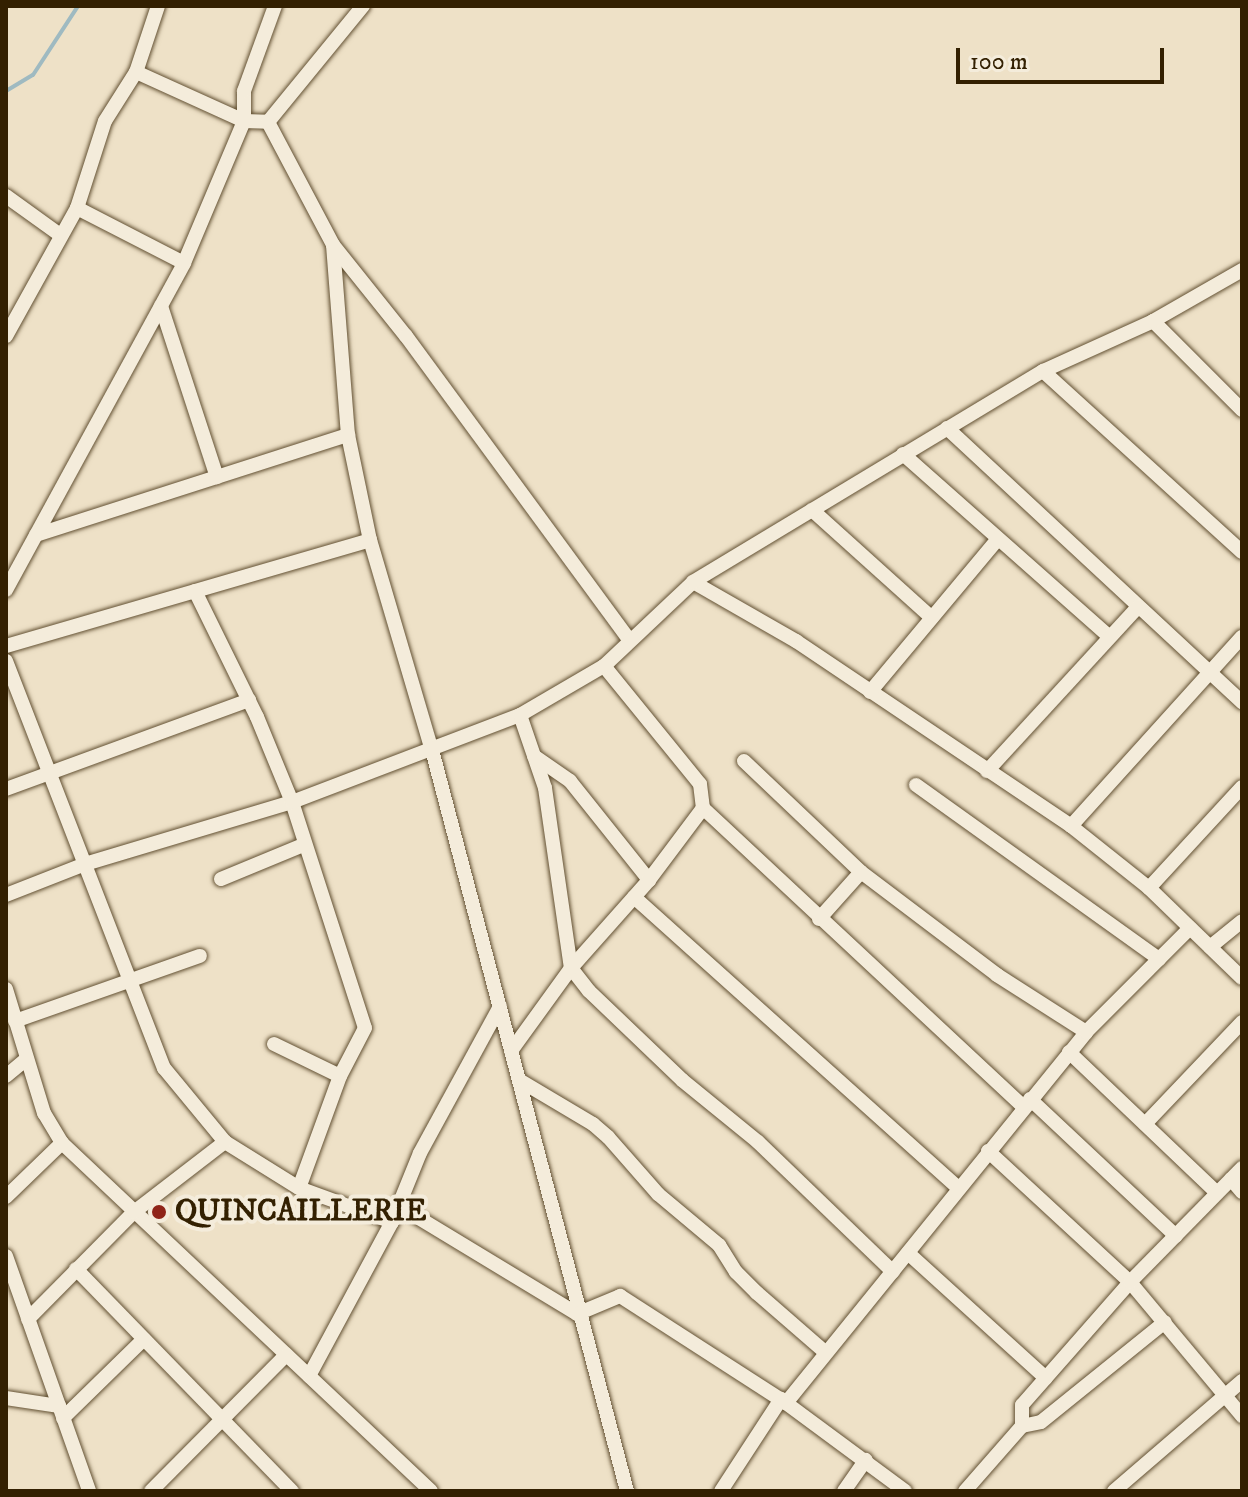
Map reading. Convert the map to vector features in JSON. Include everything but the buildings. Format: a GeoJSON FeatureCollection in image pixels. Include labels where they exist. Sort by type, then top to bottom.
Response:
{"type":"FeatureCollection","features":[{"type":"Feature","properties":{"kind":"street"},"geometry":{"type":"LineString","coordinates":[[6,336],[77,208],[105,121],[136,72],[158,6]]}},
{"type":"Feature","properties":{"kind":"street"},"geometry":{"type":"LineString","coordinates":[[6,590],[184,263],[244,121],[244,91],[275,6]]}},
{"type":"Feature","properties":{"kind":"street"},"geometry":{"type":"LineString","coordinates":[[268,122],[363,6]]}},
{"type":"Feature","properties":{"kind":"street"},"geometry":{"type":"LineString","coordinates":[[136,72],[244,121],[268,122]]}},
{"type":"Feature","properties":{"kind":"street"},"geometry":{"type":"LineString","coordinates":[[268,122],[333,245],[406,336],[629,640]]}},
{"type":"Feature","properties":{"kind":"street"},"geometry":{"type":"LineString","coordinates":[[6,196],[60,235]]}},
{"type":"Feature","properties":{"kind":"street"},"geometry":{"type":"LineString","coordinates":[[77,208],[184,263]]}},
{"type":"Feature","properties":{"kind":"street"},"geometry":{"type":"LineString","coordinates":[[333,245],[348,435],[370,540],[432,750],[577,1314],[627,1491]]}},
{"type":"Feature","properties":{"kind":"street"},"geometry":{"type":"LineString","coordinates":[[6,895],[85,864],[292,802],[520,715],[604,666],[693,582],[1043,371],[1153,321],[1242,270]]}},
{"type":"Feature","properties":{"kind":"street"},"geometry":{"type":"LineString","coordinates":[[161,306],[217,477]]}},
{"type":"Feature","properties":{"kind":"street"},"geometry":{"type":"LineString","coordinates":[[1153,321],[1242,410]]}},
{"type":"Feature","properties":{"kind":"street"},"geometry":{"type":"LineString","coordinates":[[1043,371],[1242,552]]}},
{"type":"Feature","properties":{"kind":"street"},"geometry":{"type":"LineString","coordinates":[[947,428],[1242,702]]}},
{"type":"Feature","properties":{"kind":"street"},"geometry":{"type":"LineString","coordinates":[[36,535],[348,435]]}},
{"type":"Feature","properties":{"kind":"street"},"geometry":{"type":"LineString","coordinates":[[903,454],[1110,637]]}},
{"type":"Feature","properties":{"kind":"street"},"geometry":{"type":"LineString","coordinates":[[812,510],[932,618]]}},
{"type":"Feature","properties":{"kind":"street"},"geometry":{"type":"LineString","coordinates":[[870,692],[998,539]]}},
{"type":"Feature","properties":{"kind":"street"},"geometry":{"type":"LineString","coordinates":[[6,646],[370,540]]}},
{"type":"Feature","properties":{"kind":"street"},"geometry":{"type":"LineString","coordinates":[[693,582],[796,641],[1071,826],[1149,888],[1242,978]]}},
{"type":"Feature","properties":{"kind":"street"},"geometry":{"type":"LineString","coordinates":[[195,591],[249,700],[292,802],[303,845],[365,1028],[340,1076],[299,1188]]}},
{"type":"Feature","properties":{"kind":"street"},"geometry":{"type":"LineString","coordinates":[[987,771],[1138,607]]}},
{"type":"Feature","properties":{"kind":"street"},"geometry":{"type":"LineString","coordinates":[[1071,826],[1242,637]]}},
{"type":"Feature","properties":{"kind":"street"},"geometry":{"type":"LineString","coordinates":[[6,661],[164,1068],[225,1142],[299,1188],[392,1222]]}},
{"type":"Feature","properties":{"kind":"street"},"geometry":{"type":"LineString","coordinates":[[604,666],[700,784],[703,808],[819,919],[1176,1236]]}},
{"type":"Feature","properties":{"kind":"street"},"geometry":{"type":"LineString","coordinates":[[6,789],[249,700]]}},
{"type":"Feature","properties":{"kind":"street"},"geometry":{"type":"LineString","coordinates":[[520,715],[545,788],[571,968],[589,991],[682,1080],[758,1142],[893,1272]]}},
{"type":"Feature","properties":{"kind":"street"},"geometry":{"type":"LineString","coordinates":[[534,756],[570,781],[649,880]]}},
{"type":"Feature","properties":{"kind":"street"},"geometry":{"type":"LineString","coordinates":[[744,761],[861,872],[997,975],[1086,1032]]}},
{"type":"Feature","properties":{"kind":"street"},"geometry":{"type":"LineString","coordinates":[[916,785],[1159,959]]}},
{"type":"Feature","properties":{"kind":"street"},"geometry":{"type":"LineString","coordinates":[[1149,888],[1242,787]]}},
{"type":"Feature","properties":{"kind":"street"},"geometry":{"type":"LineString","coordinates":[[511,1051],[571,968],[649,880],[703,808]]}},
{"type":"Feature","properties":{"kind":"street"},"geometry":{"type":"LineString","coordinates":[[221,879],[303,845]]}},
{"type":"Feature","properties":{"kind":"street"},"geometry":{"type":"LineString","coordinates":[[819,919],[861,872]]}},
{"type":"Feature","properties":{"kind":"street"},"geometry":{"type":"LineString","coordinates":[[634,897],[958,1188]]}},
{"type":"Feature","properties":{"kind":"street"},"geometry":{"type":"LineString","coordinates":[[1210,947],[1242,921]]}},
{"type":"Feature","properties":{"kind":"street"},"geometry":{"type":"LineString","coordinates":[[721,1491],[784,1401],[893,1272],[1069,1052],[1190,928]]}},
{"type":"Feature","properties":{"kind":"street"},"geometry":{"type":"LineString","coordinates":[[15,1021],[200,956]]}},
{"type":"Feature","properties":{"kind":"street"},"geometry":{"type":"LineString","coordinates":[[6,989],[44,1113],[62,1143],[431,1491]]}},
{"type":"Feature","properties":{"kind":"street"},"geometry":{"type":"LineString","coordinates":[[309,1376],[392,1222],[420,1153],[500,1006]]}},
{"type":"Feature","properties":{"kind":"street"},"geometry":{"type":"LineString","coordinates":[[1145,1124],[1242,1022]]}},
{"type":"Feature","properties":{"kind":"street"},"geometry":{"type":"LineString","coordinates":[[274,1044],[340,1076]]}},
{"type":"Feature","properties":{"kind":"street"},"geometry":{"type":"LineString","coordinates":[[1069,1052],[1217,1193]]}},
{"type":"Feature","properties":{"kind":"street"},"geometry":{"type":"LineString","coordinates":[[6,1076],[26,1059]]}},
{"type":"Feature","properties":{"kind":"street"},"geometry":{"type":"LineString","coordinates":[[519,1080],[593,1124],[608,1137],[658,1194],[719,1245],[736,1272],[757,1293],[826,1353]]}},
{"type":"Feature","properties":{"kind":"street"},"geometry":{"type":"LineString","coordinates":[[28,1319],[134,1212],[225,1142]]}},
{"type":"Feature","properties":{"kind":"street"},"geometry":{"type":"LineString","coordinates":[[6,1197],[62,1143]]}},
{"type":"Feature","properties":{"kind":"street"},"geometry":{"type":"LineString","coordinates":[[988,1151],[1130,1282],[1242,1416]]}},
{"type":"Feature","properties":{"kind":"street"},"geometry":{"type":"LineString","coordinates":[[1022,1426],[1022,1405],[1130,1282],[1242,1168]]}},
{"type":"Feature","properties":{"kind":"street"},"geometry":{"type":"LineString","coordinates":[[1231,1179],[1242,1192]]}},
{"type":"Feature","properties":{"kind":"street"},"geometry":{"type":"LineString","coordinates":[[399,1206],[577,1314]]}},
{"type":"Feature","properties":{"kind":"street"},"geometry":{"type":"LineString","coordinates":[[908,1253],[1046,1378]]}},
{"type":"Feature","properties":{"kind":"street"},"geometry":{"type":"LineString","coordinates":[[6,1256],[89,1491]]}},
{"type":"Feature","properties":{"kind":"street"},"geometry":{"type":"LineString","coordinates":[[76,1269],[292,1491]]}},
{"type":"Feature","properties":{"kind":"street"},"geometry":{"type":"LineString","coordinates":[[577,1314],[620,1296],[784,1401],[905,1491]]}},
{"type":"Feature","properties":{"kind":"street"},"geometry":{"type":"LineString","coordinates":[[965,1491],[1022,1426],[1041,1422],[1165,1322]]}},
{"type":"Feature","properties":{"kind":"street"},"geometry":{"type":"LineString","coordinates":[[61,1412],[144,1339]]}},
{"type":"Feature","properties":{"kind":"street"},"geometry":{"type":"LineString","coordinates":[[151,1491],[286,1355]]}},
{"type":"Feature","properties":{"kind":"street"},"geometry":{"type":"LineString","coordinates":[[1114,1491],[1242,1381]]}},
{"type":"Feature","properties":{"kind":"street"},"geometry":{"type":"LineString","coordinates":[[6,1398],[61,1412]]}},
{"type":"Feature","properties":{"kind":"street"},"geometry":{"type":"LineString","coordinates":[[844,1491],[866,1460]]}},
{"type":"Feature","properties":{"kind":"waterway"},"geometry":{"type":"LineString","coordinates":[[6,91],[33,75],[78,6]]}},
{"type":"Feature","properties":{"kind":"place","name":"QUINCAILLERIE"},"geometry":{"type":"Point","coordinates":[159,1212]}}]}
